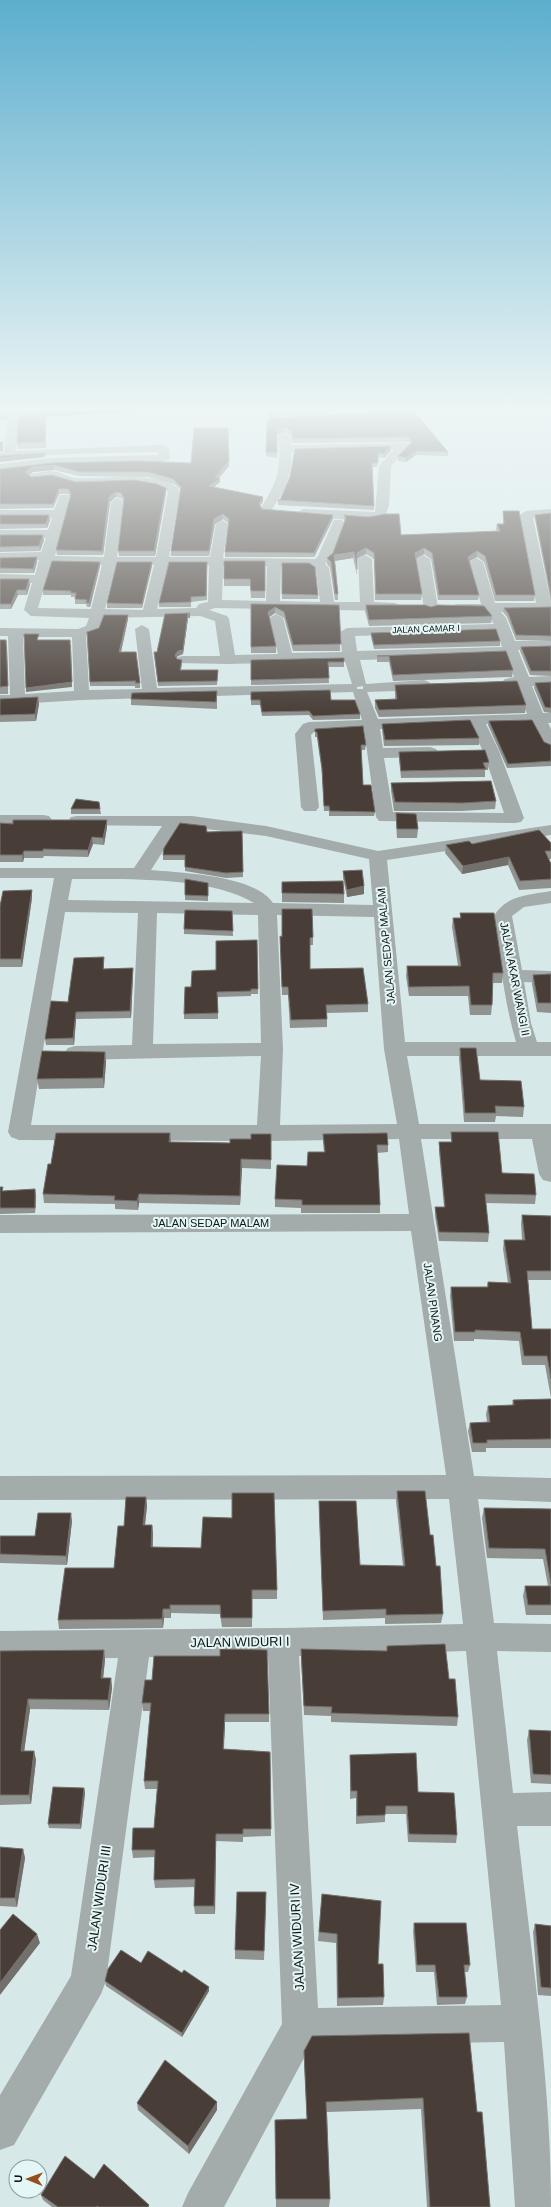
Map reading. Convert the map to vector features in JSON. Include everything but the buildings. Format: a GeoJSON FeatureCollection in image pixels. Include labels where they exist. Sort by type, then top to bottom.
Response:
{"type":"FeatureCollection","features":[{"type":"Feature","properties":{"kind":"street"},"geometry":{"type":"LineString","coordinates":[[61,511],[31,610],[36,613],[98,614],[201,612],[222,619],[228,660]]}},
{"type":"Feature","properties":{"kind":"street"},"geometry":{"type":"LineString","coordinates":[[18,699],[7,632],[79,632],[93,628],[98,614],[110,561],[116,511]]}},
{"type":"Feature","properties":{"kind":"street"},"geometry":{"type":"LineString","coordinates":[[149,614],[162,561],[171,511]]}},
{"type":"Feature","properties":{"kind":"street"},"geometry":{"type":"LineString","coordinates":[[292,512],[369,517],[380,515],[382,511]]}},
{"type":"Feature","properties":{"kind":"street"},"geometry":{"type":"LineString","coordinates":[[201,612],[200,609],[204,606],[215,604],[274,611],[328,606],[411,607],[431,608],[497,618],[549,610],[526,515],[551,513]]}},
{"type":"Feature","properties":{"kind":"street"},"geometry":{"type":"LineString","coordinates":[[0,514],[60,514]]}},
{"type":"Feature","properties":{"kind":"street"},"geometry":{"type":"LineString","coordinates":[[317,564],[324,558],[338,523]]}},
{"type":"Feature","properties":{"kind":"street"},"geometry":{"type":"LineString","coordinates":[[215,604],[216,562],[222,524]]}},
{"type":"Feature","properties":{"kind":"street"},"geometry":{"type":"LineString","coordinates":[[0,534],[54,534]]}},
{"type":"Feature","properties":{"kind":"street"},"geometry":{"type":"LineString","coordinates":[[0,557],[110,561],[304,561],[317,564],[322,568],[328,606]]}},
{"type":"Feature","properties":{"kind":"street"},"geometry":{"type":"LineString","coordinates":[[365,559],[367,607]]}},
{"type":"Feature","properties":{"kind":"street"},"geometry":{"type":"LineString","coordinates":[[423,559],[431,608]]}},
{"type":"Feature","properties":{"kind":"street"},"geometry":{"type":"LineString","coordinates":[[274,561],[274,611],[286,657]]}},
{"type":"Feature","properties":{"kind":"street"},"geometry":{"type":"LineString","coordinates":[[476,562],[497,618],[524,682],[544,718],[551,743]]}},
{"type":"Feature","properties":{"kind":"street"},"geometry":{"type":"LineString","coordinates":[[0,578],[41,578]]}},
{"type":"Feature","properties":{"kind":"street","name":"JALAN CAMAR I"},"geometry":{"type":"LineString","coordinates":[[350,655],[346,634],[349,632],[497,618]]}},
{"type":"Feature","properties":{"kind":"street"},"geometry":{"type":"LineString","coordinates":[[142,629],[150,693]]}},
{"type":"Feature","properties":{"kind":"street"},"geometry":{"type":"LineString","coordinates":[[79,632],[82,695]]}},
{"type":"Feature","properties":{"kind":"street"},"geometry":{"type":"LineString","coordinates":[[183,660],[228,660],[510,649],[551,645]]}},
{"type":"Feature","properties":{"kind":"street"},"geometry":{"type":"LineString","coordinates":[[350,655],[371,724],[377,753],[388,785],[385,817],[515,818],[493,783],[483,751],[476,720]]}},
{"type":"Feature","properties":{"kind":"street"},"geometry":{"type":"LineString","coordinates":[[493,683],[551,681]]}},
{"type":"Feature","properties":{"kind":"street"},"geometry":{"type":"LineString","coordinates":[[0,700],[82,695],[439,685]]}},
{"type":"Feature","properties":{"kind":"street"},"geometry":{"type":"LineString","coordinates":[[310,807],[303,734],[309,727],[322,725],[544,718]]}},
{"type":"Feature","properties":{"kind":"street"},"geometry":{"type":"LineString","coordinates":[[377,753],[445,752]]}},
{"type":"Feature","properties":{"kind":"street"},"geometry":{"type":"LineString","coordinates":[[0,820],[192,821],[266,831],[378,856],[551,830]]}},
{"type":"Feature","properties":{"kind":"street"},"geometry":{"type":"LineString","coordinates":[[139,874],[174,821]]}},
{"type":"Feature","properties":{"kind":"street","name":"JALAN SEDAP MALAM"},"geometry":{"type":"LineString","coordinates":[[378,856],[395,1049],[409,1131]]}},
{"type":"Feature","properties":{"kind":"street"},"geometry":{"type":"LineString","coordinates":[[0,874],[139,874],[200,880],[249,892],[261,900],[267,909],[272,1050],[268,1132]]}},
{"type":"Feature","properties":{"kind":"street"},"geometry":{"type":"LineString","coordinates":[[64,874],[57,906],[32,1054],[10,1132],[547,1132],[551,1174]]}},
{"type":"Feature","properties":{"kind":"street","name":"JALAN AKAR WANGI II"},"geometry":{"type":"LineString","coordinates":[[529,1049],[521,1023],[503,916],[505,910],[513,904],[551,897]]}},
{"type":"Feature","properties":{"kind":"street"},"geometry":{"type":"LineString","coordinates":[[57,906],[384,911]]}},
{"type":"Feature","properties":{"kind":"street"},"geometry":{"type":"LineString","coordinates":[[142,1051],[148,907]]}},
{"type":"Feature","properties":{"kind":"street"},"geometry":{"type":"LineString","coordinates":[[512,976],[551,977]]}},
{"type":"Feature","properties":{"kind":"street"},"geometry":{"type":"LineString","coordinates":[[395,1049],[551,1049]]}},
{"type":"Feature","properties":{"kind":"street"},"geometry":{"type":"LineString","coordinates":[[32,1054],[272,1050]]}},
{"type":"Feature","properties":{"kind":"street","name":"JALAN PINANG"},"geometry":{"type":"LineString","coordinates":[[409,1131],[440,1350],[461,1480],[480,1637],[521,2023],[535,2207]]}},
{"type":"Feature","properties":{"kind":"street","name":"JALAN SEDAP MALAM"},"geometry":{"type":"LineString","coordinates":[[0,1224],[422,1222]]}},
{"type":"Feature","properties":{"kind":"street"},"geometry":{"type":"LineString","coordinates":[[0,1488],[461,1480],[551,1490]]}},
{"type":"Feature","properties":{"kind":"street","name":"JALAN WIDURI I"},"geometry":{"type":"LineString","coordinates":[[0,1645],[283,1642],[480,1637],[551,1638]]}},
{"type":"Feature","properties":{"kind":"street","name":"JALAN WIDURI IV"},"geometry":{"type":"LineString","coordinates":[[283,1642],[301,2027]]}},
{"type":"Feature","properties":{"kind":"street","name":"JALAN WIDURI III"},"geometry":{"type":"LineString","coordinates":[[0,2131],[88,1981],[135,1644]]}},
{"type":"Feature","properties":{"kind":"street"},"geometry":{"type":"LineString","coordinates":[[498,1810],[551,1809]]}},
{"type":"Feature","properties":{"kind":"street"},"geometry":{"type":"LineString","coordinates":[[202,2207],[301,2027],[521,2023]]}}]}
